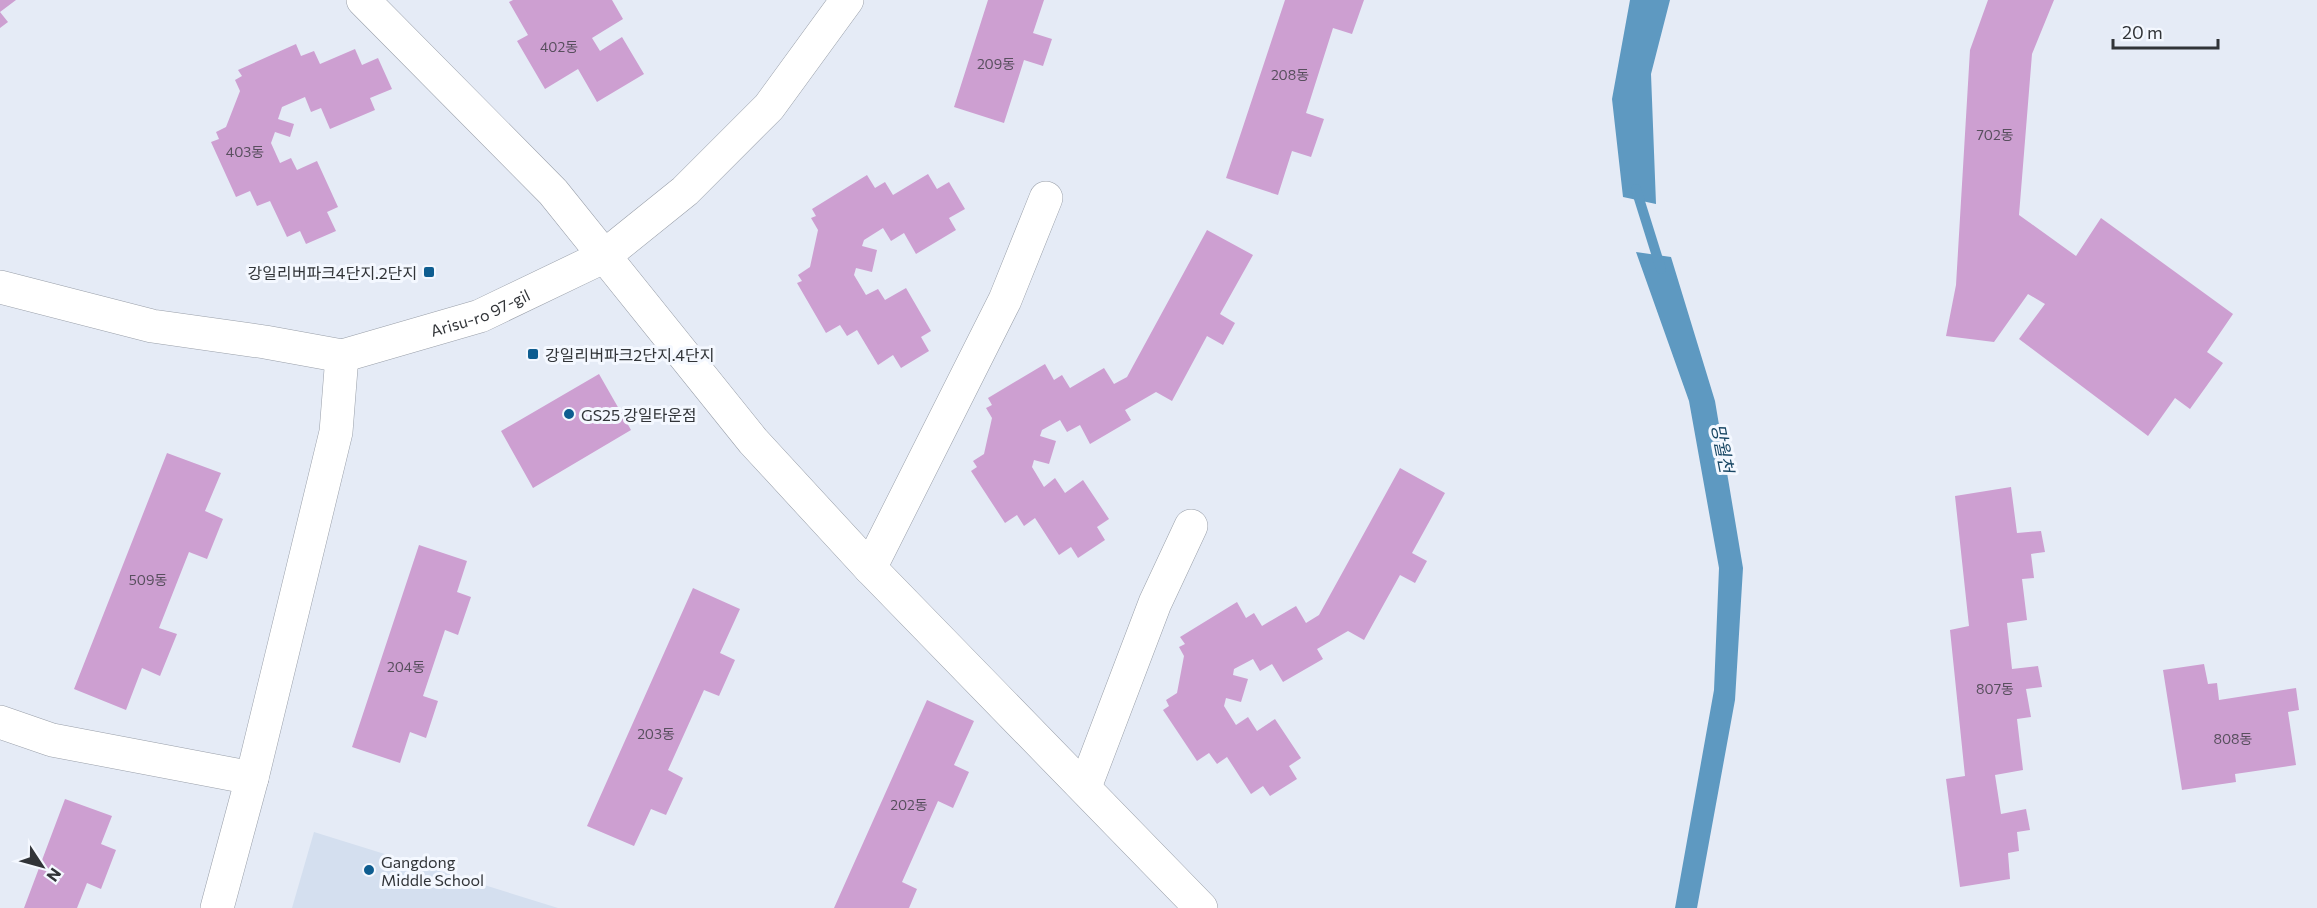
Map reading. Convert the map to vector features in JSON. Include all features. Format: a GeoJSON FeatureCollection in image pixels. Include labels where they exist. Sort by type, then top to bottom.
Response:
{"type":"FeatureCollection","features":[{"type":"Feature","properties":{"kind":"street"},"geometry":{"type":"LineString","coordinates":[[363,0],[553,192],[753,441],[870,568],[1201,908]]}},
{"type":"Feature","properties":{"kind":"street","name":"Arisu-ro 97-gil"},"geometry":{"type":"LineString","coordinates":[[0,287],[152,327],[265,342],[342,356],[480,316],[603,257],[684,191],[769,107],[847,0]]}},
{"type":"Feature","properties":{"kind":"street"},"geometry":{"type":"LineString","coordinates":[[870,568],[1005,300],[1046,198]]}},
{"type":"Feature","properties":{"kind":"street"},"geometry":{"type":"LineString","coordinates":[[217,908],[252,778],[336,432],[342,356]]}},
{"type":"Feature","properties":{"kind":"street"},"geometry":{"type":"LineString","coordinates":[[1085,787],[1155,603],[1191,526]]}},
{"type":"Feature","properties":{"kind":"street"},"geometry":{"type":"LineString","coordinates":[[0,722],[52,740],[252,778]]}},
{"type":"Feature","properties":{"kind":"shaded area","name":"Gangdong Middle School"},"geometry":{"type":"Polygon","coordinates":[[[314,832],[558,908],[292,908],[314,832]]]}},
{"type":"Feature","properties":{"kind":"water"},"geometry":{"type":"Polygon","coordinates":[[[1630,0],[1670,0],[1651,74],[1656,204],[1623,197],[1612,99],[1630,0]]]}},
{"type":"Feature","properties":{"kind":"water"},"geometry":{"type":"Polygon","coordinates":[[[1636,252],[1671,257],[1715,401],[1743,568],[1735,700],[1697,908],[1675,908],[1714,690],[1719,568],[1689,401],[1636,252]]]}},
{"type":"Feature","properties":{"kind":"building"},"geometry":{"type":"Polygon","coordinates":[[[0,0],[16,0],[0,12],[0,0]]]}},
{"type":"Feature","properties":{"kind":"building"},"geometry":{"type":"Polygon","coordinates":[[[513,0],[612,0],[623,19],[592,38],[600,51],[622,37],[644,74],[597,102],[578,69],[545,89],[517,41],[528,35],[509,2],[513,0]]]}},
{"type":"Feature","properties":{"kind":"building"},"geometry":{"type":"Polygon","coordinates":[[[988,0],[1044,0],[1033,33],[1052,39],[1043,66],[1024,60],[1004,123],[954,107],[988,0]]]}},
{"type":"Feature","properties":{"kind":"building"},"geometry":{"type":"Polygon","coordinates":[[[1285,0],[1364,0],[1352,34],[1333,28],[1306,113],[1324,119],[1311,157],[1292,151],[1278,195],[1226,178],[1285,0]]]}},
{"type":"Feature","properties":{"kind":"building"},"geometry":{"type":"Polygon","coordinates":[[[1988,0],[2054,0],[2032,54],[2019,215],[2076,256],[2101,218],[2233,314],[2207,352],[2223,363],[2190,409],[2175,398],[2148,436],[2019,339],[2045,304],[2028,294],[1994,342],[1946,336],[1956,285],[1970,50],[1988,0]]]}},
{"type":"Feature","properties":{"kind":"building"},"geometry":{"type":"Polygon","coordinates":[[[0,12],[8,22],[0,28],[0,12]]]}},
{"type":"Feature","properties":{"kind":"building"},"geometry":{"type":"Polygon","coordinates":[[[296,44],[301,56],[314,51],[320,64],[355,49],[362,65],[378,58],[392,89],[370,98],[375,110],[330,129],[321,108],[311,112],[305,97],[282,107],[278,119],[294,124],[290,137],[275,132],[271,143],[280,163],[291,158],[297,170],[317,161],[338,207],[327,212],[336,231],[306,244],[300,231],[287,237],[270,201],[257,206],[250,191],[236,197],[211,142],[219,139],[216,132],[226,127],[240,91],[235,80],[242,76],[238,70],[296,44]]]}},
{"type":"Feature","properties":{"kind":"building"},"geometry":{"type":"Polygon","coordinates":[[[928,174],[937,189],[949,182],[965,209],[949,218],[956,230],[916,254],[904,233],[891,241],[883,228],[864,240],[862,246],[877,250],[872,272],[856,268],[854,275],[866,295],[878,289],[885,300],[906,288],[931,331],[921,337],[929,351],[901,368],[893,355],[878,365],[857,330],[847,336],[840,325],[826,333],[797,283],[802,281],[798,275],[810,267],[818,230],[811,218],[816,216],[812,209],[867,175],[875,188],[885,182],[893,195],[928,174]]]}},
{"type":"Feature","properties":{"kind":"building"},"geometry":{"type":"Polygon","coordinates":[[[1207,230],[1253,255],[1220,314],[1235,323],[1223,345],[1207,336],[1172,401],[1156,392],[1125,410],[1131,420],[1090,444],[1080,425],[1067,432],[1060,420],[1042,430],[1040,436],[1056,441],[1049,464],[1034,460],[1032,467],[1044,487],[1055,478],[1065,493],[1083,480],[1109,519],[1097,527],[1105,540],[1078,558],[1071,547],[1059,555],[1035,518],[1024,526],[1017,515],[1005,523],[971,471],[977,467],[973,461],[984,454],[992,418],[986,408],[992,405],[988,398],[1045,364],[1054,380],[1062,375],[1070,388],[1104,368],[1114,384],[1127,377],[1207,230]]]}},
{"type":"Feature","properties":{"kind":"building"},"geometry":{"type":"Polygon","coordinates":[[[599,374],[631,430],[533,488],[501,431],[599,374]]]}},
{"type":"Feature","properties":{"kind":"building"},"geometry":{"type":"Polygon","coordinates":[[[167,453],[221,473],[205,511],[223,519],[207,559],[189,552],[159,628],[177,634],[160,676],[142,668],[126,710],[74,689],[167,453]]]}},
{"type":"Feature","properties":{"kind":"building"},"geometry":{"type":"Polygon","coordinates":[[[1400,468],[1445,493],[1412,553],[1427,561],[1415,583],[1400,575],[1364,640],[1348,631],[1317,649],[1323,659],[1283,682],[1272,664],[1260,671],[1253,659],[1234,669],[1233,675],[1248,679],[1241,702],[1226,698],[1224,706],[1236,725],[1248,717],[1257,731],[1275,719],[1301,758],[1289,766],[1297,779],[1270,796],[1263,786],[1251,794],[1227,757],[1217,764],[1209,753],[1197,761],[1163,710],[1169,706],[1166,700],[1177,693],[1184,656],[1179,647],[1185,644],[1180,637],[1237,602],[1246,618],[1254,613],[1262,626],[1296,606],[1306,623],[1319,615],[1400,468]]]}},
{"type":"Feature","properties":{"kind":"building"},"geometry":{"type":"Polygon","coordinates":[[[2011,487],[2017,533],[2041,531],[2045,552],[2031,554],[2034,578],[2022,579],[2027,620],[2007,623],[2012,669],[2038,666],[2042,687],[2026,689],[2031,717],[2017,719],[2023,770],[1995,775],[2001,814],[2026,809],[2030,830],[2017,832],[2019,851],[2008,853],[2010,879],[1960,887],[1946,779],[1965,776],[1950,630],[1969,626],[1955,496],[2011,487]]]}},
{"type":"Feature","properties":{"kind":"building"},"geometry":{"type":"Polygon","coordinates":[[[419,545],[467,561],[457,592],[471,597],[458,635],[445,630],[423,696],[438,701],[426,738],[410,732],[400,763],[352,747],[419,545]]]}},
{"type":"Feature","properties":{"kind":"building"},"geometry":{"type":"Polygon","coordinates":[[[693,588],[740,609],[720,653],[735,660],[719,696],[704,690],[668,770],[683,778],[666,815],[651,809],[634,846],[587,826],[693,588]]]}},
{"type":"Feature","properties":{"kind":"building"},"geometry":{"type":"Polygon","coordinates":[[[2204,664],[2208,684],[2217,683],[2219,700],[2296,688],[2299,710],[2288,712],[2296,765],[2235,774],[2236,782],[2182,790],[2163,670],[2204,664]]]}},
{"type":"Feature","properties":{"kind":"building"},"geometry":{"type":"Polygon","coordinates":[[[927,700],[974,721],[954,765],[969,772],[953,808],[938,801],[902,882],[917,889],[909,908],[834,908],[927,700]]]}},
{"type":"Feature","properties":{"kind":"building"},"geometry":{"type":"Polygon","coordinates":[[[65,799],[112,816],[101,844],[116,850],[101,889],[87,883],[77,908],[24,908],[65,799]]]}},
{"type":"Feature","properties":{"kind":"waterway","name":"망월천"},"geometry":{"type":"LineString","coordinates":[[1636,189],[1661,269]]}},
{"type":"Feature","properties":{"kind":"place","name":"강일리버파크4단지.2단지"},"geometry":{"type":"Point","coordinates":[429,272]}},
{"type":"Feature","properties":{"kind":"place","name":"강일리버파크2단지.4단지"},"geometry":{"type":"Point","coordinates":[533,354]}},
{"type":"Feature","properties":{"kind":"place","name":"GS25 강일타운점"},"geometry":{"type":"Point","coordinates":[569,414]}},
{"type":"Feature","properties":{"kind":"place","name":"Gangdong Middle School"},"geometry":{"type":"Point","coordinates":[369,870]}}]}
